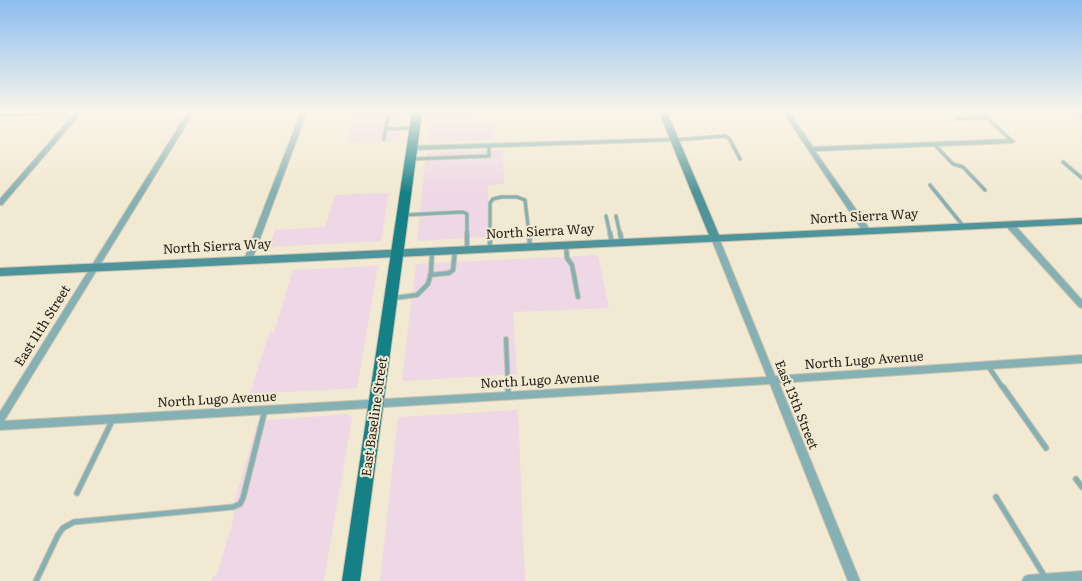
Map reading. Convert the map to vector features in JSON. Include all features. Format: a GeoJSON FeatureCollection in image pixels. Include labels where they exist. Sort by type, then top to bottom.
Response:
{"type":"FeatureCollection","features":[{"type":"Feature","properties":{"kind":"main road","name":"East Baseline Street"},"geometry":{"type":"LineString","coordinates":[[351,581],[414,139]]}},
{"type":"Feature","properties":{"kind":"street"},"geometry":{"type":"LineString","coordinates":[[0,202],[55,139]]}},
{"type":"Feature","properties":{"kind":"street","name":"East 11th Street"},"geometry":{"type":"LineString","coordinates":[[0,420],[174,139]]}},
{"type":"Feature","properties":{"kind":"street"},"geometry":{"type":"LineString","coordinates":[[248,260],[294,139]]}},
{"type":"Feature","properties":{"kind":"street"},"geometry":{"type":"LineString","coordinates":[[804,139],[867,231]]}},
{"type":"Feature","properties":{"kind":"street"},"geometry":{"type":"LineString","coordinates":[[412,154],[489,146],[674,140],[715,238]]}},
{"type":"Feature","properties":{"kind":"street"},"geometry":{"type":"LineString","coordinates":[[810,149],[1012,141]]}},
{"type":"Feature","properties":{"kind":"street","name":"North Sierra Way"},"geometry":{"type":"LineString","coordinates":[[0,272],[398,252],[1082,221]]}},
{"type":"Feature","properties":{"kind":"street"},"geometry":{"type":"LineString","coordinates":[[1009,224],[1082,305]]}},
{"type":"Feature","properties":{"kind":"street","name":"East 13th Street"},"geometry":{"type":"LineString","coordinates":[[715,238],[854,581]]}},
{"type":"Feature","properties":{"kind":"street","name":"North Lugo Avenue"},"geometry":{"type":"LineString","coordinates":[[0,426],[1082,360]]}},
{"type":"Feature","properties":{"kind":"street"},"geometry":{"type":"LineString","coordinates":[[1028,581],[1082,577]]}},
{"type":"Feature","properties":{"kind":"lane"},"geometry":{"type":"LineString","coordinates":[[674,140],[685,139]]}},
{"type":"Feature","properties":{"kind":"lane"},"geometry":{"type":"LineString","coordinates":[[730,139],[740,159]]}},
{"type":"Feature","properties":{"kind":"lane"},"geometry":{"type":"LineString","coordinates":[[934,144],[953,164],[963,167],[985,190]]}},
{"type":"Feature","properties":{"kind":"lane"},"geometry":{"type":"LineString","coordinates":[[412,154],[489,156],[489,146]]}},
{"type":"Feature","properties":{"kind":"lane"},"geometry":{"type":"LineString","coordinates":[[1063,162],[1082,178]]}},
{"type":"Feature","properties":{"kind":"lane"},"geometry":{"type":"LineString","coordinates":[[930,185],[964,227]]}},
{"type":"Feature","properties":{"kind":"lane"},"geometry":{"type":"LineString","coordinates":[[490,248],[490,203],[493,199],[501,196],[517,197],[525,200],[530,246]]}},
{"type":"Feature","properties":{"kind":"lane"},"geometry":{"type":"LineString","coordinates":[[403,215],[463,212],[467,214],[467,249]]}},
{"type":"Feature","properties":{"kind":"lane"},"geometry":{"type":"LineString","coordinates":[[606,216],[617,242]]}},
{"type":"Feature","properties":{"kind":"lane"},"geometry":{"type":"LineString","coordinates":[[616,216],[617,242]]}},
{"type":"Feature","properties":{"kind":"lane"},"geometry":{"type":"LineString","coordinates":[[566,245],[567,258],[572,265],[578,296]]}},
{"type":"Feature","properties":{"kind":"lane"},"geometry":{"type":"LineString","coordinates":[[430,274],[449,273],[453,270],[456,250]]}},
{"type":"Feature","properties":{"kind":"lane"},"geometry":{"type":"LineString","coordinates":[[392,299],[417,295],[428,284],[432,251]]}},
{"type":"Feature","properties":{"kind":"lane"},"geometry":{"type":"LineString","coordinates":[[506,339],[508,396]]}},
{"type":"Feature","properties":{"kind":"lane"},"geometry":{"type":"LineString","coordinates":[[988,366],[1046,448]]}},
{"type":"Feature","properties":{"kind":"lane"},"geometry":{"type":"LineString","coordinates":[[36,581],[62,528],[74,522],[233,507],[240,504],[243,498],[266,410]]}},
{"type":"Feature","properties":{"kind":"lane"},"geometry":{"type":"LineString","coordinates":[[77,493],[113,419]]}},
{"type":"Feature","properties":{"kind":"lane"},"geometry":{"type":"LineString","coordinates":[[1076,479],[1082,487]]}},
{"type":"Feature","properties":{"kind":"lane"},"geometry":{"type":"LineString","coordinates":[[996,497],[1046,580]]}},
{"type":"Feature","properties":{"kind":"shaded area"},"geometry":{"type":"Polygon","coordinates":[[[348,139],[398,139],[398,141],[347,142],[348,139]]]}},
{"type":"Feature","properties":{"kind":"shaded area"},"geometry":{"type":"Polygon","coordinates":[[[428,139],[493,139],[493,140],[428,142],[428,139]]]}},
{"type":"Feature","properties":{"kind":"shaded area"},"geometry":{"type":"Polygon","coordinates":[[[503,149],[504,184],[488,185],[488,237],[417,241],[426,153],[503,149]]]}},
{"type":"Feature","properties":{"kind":"shaded area"},"geometry":{"type":"Polygon","coordinates":[[[389,193],[381,241],[268,247],[275,230],[325,227],[335,195],[389,193]]]}},
{"type":"Feature","properties":{"kind":"shaded area"},"geometry":{"type":"Polygon","coordinates":[[[598,255],[609,308],[513,312],[517,374],[405,381],[402,379],[416,264],[598,255]]]}},
{"type":"Feature","properties":{"kind":"shaded area"},"geometry":{"type":"Polygon","coordinates":[[[378,266],[357,388],[250,394],[269,333],[274,332],[293,270],[378,266]]]}},
{"type":"Feature","properties":{"kind":"shaded area"},"geometry":{"type":"Polygon","coordinates":[[[518,410],[525,581],[380,581],[398,417],[518,410]]]}},
{"type":"Feature","properties":{"kind":"shaded area"},"geometry":{"type":"Polygon","coordinates":[[[348,414],[352,418],[324,581],[211,581],[213,576],[217,575],[233,521],[234,503],[258,421],[348,414]]]}}]}
